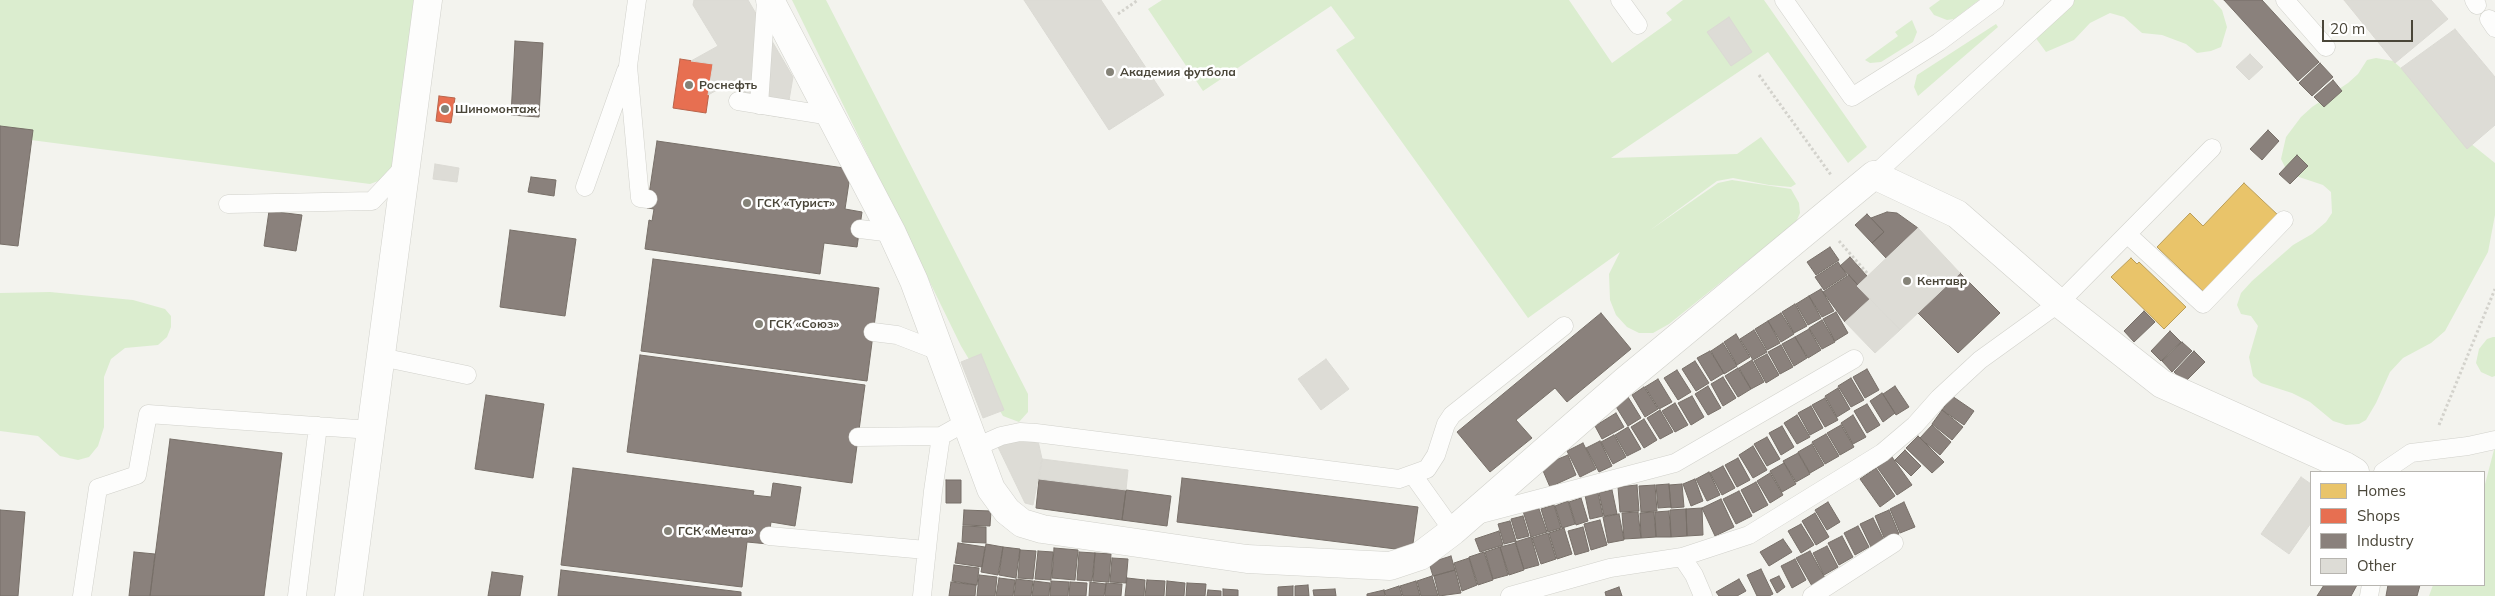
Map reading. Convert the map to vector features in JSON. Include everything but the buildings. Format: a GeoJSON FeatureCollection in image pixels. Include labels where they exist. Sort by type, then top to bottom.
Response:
{"type":"FeatureCollection","features":[{"type":"Feature","properties":{"kind":"street"},"geometry":{"type":"LineString","coordinates":[[350,596],[428,0]]}},
{"type":"Feature","properties":{"kind":"street"},"geometry":{"type":"LineString","coordinates":[[770,0],[892,233],[914,281],[992,489],[1007,511],[1022,523],[1042,529],[1247,559],[1390,566],[1420,556],[1461,524],[1625,381],[1874,175],[1957,214],[2059,304],[2162,384],[2353,471]]}},
{"type":"Feature","properties":{"kind":"lane"},"geometry":{"type":"LineString","coordinates":[[585,187],[628,66],[637,0]]}},
{"type":"Feature","properties":{"kind":"lane"},"geometry":{"type":"LineString","coordinates":[[759,105],[766,0]]}},
{"type":"Feature","properties":{"kind":"lane"},"geometry":{"type":"LineString","coordinates":[[1620,0],[1638,25]]}},
{"type":"Feature","properties":{"kind":"lane"},"geometry":{"type":"LineString","coordinates":[[1784,0],[1852,97],[1939,42],[1995,0]]}},
{"type":"Feature","properties":{"kind":"lane"},"geometry":{"type":"LineString","coordinates":[[1874,175],[2065,0]]}},
{"type":"Feature","properties":{"kind":"lane"},"geometry":{"type":"LineString","coordinates":[[2285,0],[2326,47]]}},
{"type":"Feature","properties":{"kind":"lane"},"geometry":{"type":"LineString","coordinates":[[628,66],[640,198],[648,199]]}},
{"type":"Feature","properties":{"kind":"lane"},"geometry":{"type":"LineString","coordinates":[[738,101],[831,116]]}},
{"type":"Feature","properties":{"kind":"lane"},"geometry":{"type":"LineString","coordinates":[[1510,596],[1610,568],[1682,558],[1749,535],[1882,453],[1915,425],[1939,398],[1980,360],[2059,304],[2212,148]]}},
{"type":"Feature","properties":{"kind":"lane"},"geometry":{"type":"LineString","coordinates":[[228,204],[372,201],[406,166]]}},
{"type":"Feature","properties":{"kind":"lane"},"geometry":{"type":"LineString","coordinates":[[2127,234],[2203,304],[2284,220]]}},
{"type":"Feature","properties":{"kind":"lane"},"geometry":{"type":"LineString","coordinates":[[860,229],[892,233]]}},
{"type":"Feature","properties":{"kind":"lane"},"geometry":{"type":"LineString","coordinates":[[976,447],[1001,436],[1020,432],[1036,433],[1399,478],[1413,476],[1427,469],[1436,455],[1446,424],[1452,415],[1564,326]]}},
{"type":"Feature","properties":{"kind":"lane"},"geometry":{"type":"LineString","coordinates":[[873,332],[896,335],[941,352]]}},
{"type":"Feature","properties":{"kind":"lane"},"geometry":{"type":"LineString","coordinates":[[381,357],[466,375]]}},
{"type":"Feature","properties":{"kind":"lane"},"geometry":{"type":"LineString","coordinates":[[1413,476],[1461,524],[1675,463],[1854,359]]}},
{"type":"Feature","properties":{"kind":"lane"},"geometry":{"type":"LineString","coordinates":[[82,596],[98,488],[137,475],[148,414],[371,430]]}},
{"type":"Feature","properties":{"kind":"lane"},"geometry":{"type":"LineString","coordinates":[[858,437],[941,436],[966,422]]}},
{"type":"Feature","properties":{"kind":"lane"},"geometry":{"type":"LineString","coordinates":[[297,596],[318,426]]}},
{"type":"Feature","properties":{"kind":"lane"},"geometry":{"type":"LineString","coordinates":[[922,596],[941,436]]}},
{"type":"Feature","properties":{"kind":"lane"},"geometry":{"type":"LineString","coordinates":[[2384,471],[2411,453],[2468,446],[2495,440]]}},
{"type":"Feature","properties":{"kind":"lane"},"geometry":{"type":"LineString","coordinates":[[769,536],[926,550]]}},
{"type":"Feature","properties":{"kind":"lane"},"geometry":{"type":"LineString","coordinates":[[1812,596],[1894,543]]}},
{"type":"Feature","properties":{"kind":"lane"},"geometry":{"type":"LineString","coordinates":[[1682,558],[1694,575],[1703,596]]}},
{"type":"Feature","properties":{"kind":"path"},"geometry":{"type":"LineString","coordinates":[[1118,14],[1138,0]]}},
{"type":"Feature","properties":{"kind":"path"},"geometry":{"type":"LineString","coordinates":[[1759,75],[1847,198]]}},
{"type":"Feature","properties":{"kind":"path"},"geometry":{"type":"LineString","coordinates":[[1820,220],[1868,273]]}},
{"type":"Feature","properties":{"kind":"path"},"geometry":{"type":"LineString","coordinates":[[2429,450],[2495,289]]}},
{"type":"Feature","properties":{"kind":"green space"},"geometry":{"type":"Polygon","coordinates":[[[0,0],[423,0],[403,151],[389,177],[370,184],[0,136],[0,0]]]}},
{"type":"Feature","properties":{"kind":"green space"},"geometry":{"type":"Polygon","coordinates":[[[792,0],[826,0],[1028,394],[1028,412],[1019,422],[1003,416],[961,346],[792,0]]]}},
{"type":"Feature","properties":{"kind":"green space"},"geometry":{"type":"Polygon","coordinates":[[[1162,0],[1569,0],[1612,63],[1672,20],[1666,13],[1683,0],[1764,0],[1867,147],[1848,163],[1768,52],[1611,158],[1737,154],[1761,137],[1796,184],[1791,187],[1769,185],[1733,178],[1717,181],[1649,231],[1718,183],[1732,180],[1791,189],[1799,203],[1800,213],[1796,222],[1669,324],[1653,333],[1639,333],[1627,327],[1616,315],[1610,300],[1609,274],[1620,252],[1528,318],[1336,50],[1355,38],[1331,6],[1203,91],[1148,9],[1162,0]]]}},
{"type":"Feature","properties":{"kind":"green space"},"geometry":{"type":"Polygon","coordinates":[[[1940,0],[1979,0],[1954,19],[1947,20],[1934,15],[1929,8],[1940,0]]]}},
{"type":"Feature","properties":{"kind":"green space"},"geometry":{"type":"Polygon","coordinates":[[[2058,0],[2213,0],[2222,10],[2227,27],[2221,47],[2197,53],[2186,44],[2162,35],[2142,33],[2124,17],[2110,13],[2090,23],[2074,40],[2046,52],[2035,37],[2032,24],[2037,12],[2058,0]]]}},
{"type":"Feature","properties":{"kind":"green space"},"geometry":{"type":"Polygon","coordinates":[[[1912,20],[1917,32],[1913,42],[1881,62],[1870,63],[1865,60],[1898,36],[1895,32],[1912,20]]]}},
{"type":"Feature","properties":{"kind":"green space"},"geometry":{"type":"Polygon","coordinates":[[[1996,24],[1998,27],[1918,96],[1914,87],[1917,75],[1996,24]]]}},
{"type":"Feature","properties":{"kind":"green space"},"geometry":{"type":"Polygon","coordinates":[[[2376,58],[2393,61],[2409,75],[2465,139],[2495,163],[2495,215],[2488,252],[2445,331],[2431,343],[2403,358],[2390,372],[2366,420],[2359,424],[2346,425],[2333,421],[2310,402],[2292,393],[2261,383],[2253,376],[2249,357],[2258,326],[2251,316],[2241,314],[2237,305],[2241,293],[2252,281],[2293,245],[2312,234],[2326,222],[2332,213],[2331,192],[2323,185],[2293,175],[2286,169],[2281,159],[2286,137],[2301,117],[2312,107],[2348,83],[2358,74],[2367,60],[2376,58]]]}},
{"type":"Feature","properties":{"kind":"green space"},"geometry":{"type":"Polygon","coordinates":[[[50,292],[133,300],[165,309],[171,316],[171,327],[167,337],[158,345],[125,348],[111,359],[104,377],[104,427],[98,446],[89,457],[78,460],[60,456],[38,436],[0,431],[0,293],[50,292]]]}},
{"type":"Feature","properties":{"kind":"green space"},"geometry":{"type":"Polygon","coordinates":[[[2495,337],[2495,376],[2492,377],[2481,372],[2476,363],[2479,349],[2487,339],[2495,337]]]}},
{"type":"Feature","properties":{"kind":"green space"},"geometry":{"type":"Polygon","coordinates":[[[2495,446],[2495,596],[2429,596],[2433,586],[2485,586],[2485,484],[2495,446]]]}},
{"type":"Feature","properties":{"kind":"place","name":"Академия футбола"},"geometry":{"type":"Point","coordinates":[1110,72]}},
{"type":"Feature","properties":{"kind":"place","name":"Роснефть"},"geometry":{"type":"Point","coordinates":[689,85]}},
{"type":"Feature","properties":{"kind":"place","name":"Шиномонтаж"},"geometry":{"type":"Point","coordinates":[445,109]}},
{"type":"Feature","properties":{"kind":"place","name":"ГСК «Турист»"},"geometry":{"type":"Point","coordinates":[747,203]}},
{"type":"Feature","properties":{"kind":"place","name":"Кентавр"},"geometry":{"type":"Point","coordinates":[1907,281]}},
{"type":"Feature","properties":{"kind":"place","name":"ГСК «Союз»"},"geometry":{"type":"Point","coordinates":[759,324]}},
{"type":"Feature","properties":{"kind":"place","name":"ГСК «Мечта»"},"geometry":{"type":"Point","coordinates":[668,531]}}]}
